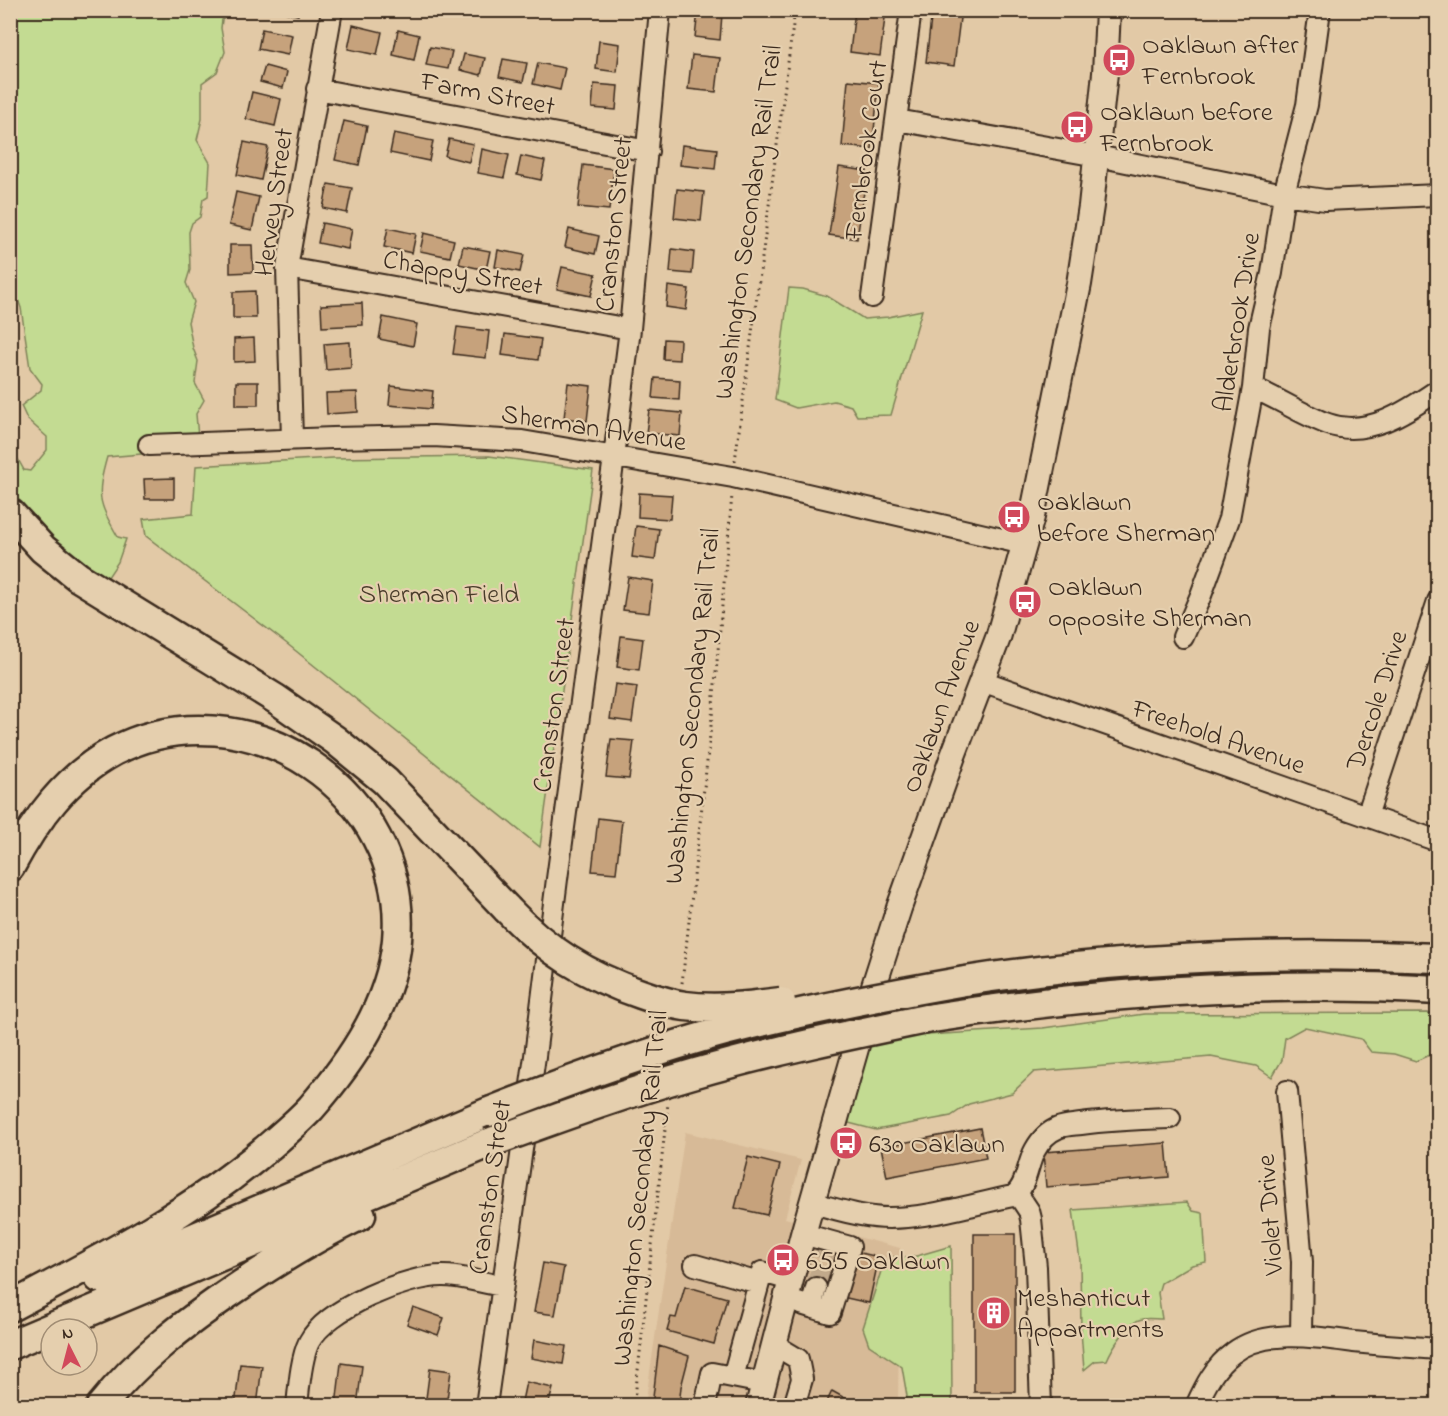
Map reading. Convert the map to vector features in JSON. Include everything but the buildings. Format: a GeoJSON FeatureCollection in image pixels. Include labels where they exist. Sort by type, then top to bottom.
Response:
{"type":"FeatureCollection","features":[{"type":"Feature","properties":{"kind":"highway"},"geometry":{"type":"LineString","coordinates":[[10,513],[43,549],[78,577],[301,715],[362,761],[399,795],[540,941],[574,965],[633,992],[686,1006],[722,1007],[765,1004],[965,981]]}},
{"type":"Feature","properties":{"kind":"highway"},"geometry":{"type":"LineString","coordinates":[[10,867],[48,807],[79,774],[98,760],[117,750],[161,735],[183,731],[228,732],[275,745],[298,755],[316,767],[350,797],[363,814],[382,850],[394,885],[398,923],[392,969],[374,1017],[340,1072],[296,1123],[239,1172],[171,1219],[10,1307]]}},
{"type":"Feature","properties":{"kind":"highway"},"geometry":{"type":"LineString","coordinates":[[10,1316],[489,1112],[570,1080],[724,1031],[828,1006],[1032,971],[1143,960],[1317,954],[1437,958]]}},
{"type":"Feature","properties":{"kind":"highway"},"geometry":{"type":"LineString","coordinates":[[10,1345],[630,1093],[752,1058],[926,1019],[1042,1002],[1161,991],[1326,986],[1437,990]]}},
{"type":"Feature","properties":{"kind":"highway"},"geometry":{"type":"LineString","coordinates":[[101,1406],[132,1370],[160,1343],[255,1276],[341,1225],[426,1185],[489,1150]]}},
{"type":"Feature","properties":{"kind":"main road","name":"Oaklawn Avenue"},"geometry":{"type":"LineString","coordinates":[[761,1394],[847,1077],[899,908],[998,638],[1033,511],[1079,284],[1097,156],[1108,10]]}},
{"type":"Feature","properties":{"kind":"street","name":"Hervey Street"},"geometry":{"type":"LineString","coordinates":[[292,439],[287,268],[332,10]]}},
{"type":"Feature","properties":{"kind":"street","name":"Cranston Street"},"geometry":{"type":"LineString","coordinates":[[486,1406],[535,1056],[630,329],[660,10]]}},
{"type":"Feature","properties":{"kind":"street","name":"Fernbrook Court"},"geometry":{"type":"LineString","coordinates":[[873,297],[911,10]]}},
{"type":"Feature","properties":{"kind":"street","name":"Alderbrook Drive"},"geometry":{"type":"LineString","coordinates":[[1183,637],[1229,519],[1253,388],[1259,328],[1272,273],[1284,194],[1305,113],[1320,10]]}},
{"type":"Feature","properties":{"kind":"street","name":"Farm Street"},"geometry":{"type":"LineString","coordinates":[[317,89],[648,151]]}},
{"type":"Feature","properties":{"kind":"street"},"geometry":{"type":"LineString","coordinates":[[897,120],[1325,200],[1437,195]]}},
{"type":"Feature","properties":{"kind":"street","name":"Chappy Street"},"geometry":{"type":"LineString","coordinates":[[287,268],[630,329]]}},
{"type":"Feature","properties":{"kind":"street"},"geometry":{"type":"LineString","coordinates":[[1253,388],[1325,423],[1348,429],[1361,428],[1391,418],[1416,406],[1437,390]]}},
{"type":"Feature","properties":{"kind":"street","name":"Sherman Avenue"},"geometry":{"type":"LineString","coordinates":[[149,445],[432,436],[484,437],[522,441],[733,477],[1024,544]]}},
{"type":"Feature","properties":{"kind":"street","name":"Dercole Drive"},"geometry":{"type":"LineString","coordinates":[[1366,816],[1437,601]]}},
{"type":"Feature","properties":{"kind":"street","name":"Freehold Avenue"},"geometry":{"type":"LineString","coordinates":[[982,681],[1437,841]]}},
{"type":"Feature","properties":{"kind":"street","name":"Violet Drive"},"geometry":{"type":"LineString","coordinates":[[1287,1091],[1302,1262],[1301,1335]]}},
{"type":"Feature","properties":{"kind":"street"},"geometry":{"type":"LineString","coordinates":[[812,1203],[863,1216],[890,1218],[922,1215],[1013,1196],[1023,1185],[1027,1168],[1037,1146],[1048,1133],[1060,1127],[1128,1119],[1170,1118]]}},
{"type":"Feature","properties":{"kind":"street"},"geometry":{"type":"LineString","coordinates":[[1017,1193],[1029,1211],[1031,1219],[1036,1267],[1041,1406]]}},
{"type":"Feature","properties":{"kind":"street"},"geometry":{"type":"LineString","coordinates":[[733,1377],[762,1272],[788,1290],[814,1297],[830,1313],[850,1247],[827,1244],[803,1234]]}},
{"type":"Feature","properties":{"kind":"street"},"geometry":{"type":"LineString","coordinates":[[695,1265],[759,1283]]}},
{"type":"Feature","properties":{"kind":"street"},"geometry":{"type":"LineString","coordinates":[[297,1406],[304,1358],[309,1343],[317,1330],[328,1320],[364,1300],[420,1278],[456,1276],[502,1286]]}},
{"type":"Feature","properties":{"kind":"street"},"geometry":{"type":"LineString","coordinates":[[1196,1406],[1208,1380],[1225,1360],[1235,1351],[1268,1339],[1301,1335],[1437,1349]]}},
{"type":"Feature","properties":{"kind":"street"},"geometry":{"type":"LineString","coordinates":[[744,1338],[773,1346],[798,1359],[802,1378],[794,1406]]}},
{"type":"Feature","properties":{"kind":"street"},"geometry":{"type":"LineString","coordinates":[[705,1406],[712,1373],[733,1377],[761,1394]]}},
{"type":"Feature","properties":{"kind":"path","name":"Washington Secondary Rail Trail"},"geometry":{"type":"LineString","coordinates":[[681,988],[712,717],[733,477],[795,10]]}},
{"type":"Feature","properties":{"kind":"path","name":"Washington Secondary Rail Trail"},"geometry":{"type":"LineString","coordinates":[[634,1406],[669,1094]]}},
{"type":"Feature","properties":{"kind":"shaded area"},"geometry":{"type":"Polygon","coordinates":[[[685,1132],[801,1160],[785,1218],[900,1248],[898,1405],[645,1406],[685,1132]]]}},
{"type":"Feature","properties":{"kind":"green space"},"geometry":{"type":"Polygon","coordinates":[[[11,11],[234,11],[222,20],[225,52],[217,72],[202,83],[202,119],[197,140],[210,163],[208,196],[203,199],[200,217],[192,223],[189,232],[190,270],[186,283],[194,302],[188,322],[198,361],[195,383],[204,400],[196,414],[199,449],[107,457],[101,481],[101,499],[106,515],[118,537],[126,539],[118,562],[106,580],[11,514],[10,445],[24,470],[30,471],[47,450],[47,437],[27,419],[21,406],[41,390],[42,384],[30,368],[21,308],[11,280],[11,11]]]}},
{"type":"Feature","properties":{"kind":"green space"},"geometry":{"type":"Polygon","coordinates":[[[789,288],[803,289],[827,296],[864,319],[922,310],[891,415],[857,416],[851,406],[834,401],[796,408],[775,400],[789,288]]]}},
{"type":"Feature","properties":{"kind":"green space","name":"Sherman Field"},"geometry":{"type":"Polygon","coordinates":[[[489,456],[593,470],[540,847],[286,643],[146,536],[143,519],[193,514],[196,466],[333,458],[489,456]]]}},
{"type":"Feature","properties":{"kind":"green space"},"geometry":{"type":"Polygon","coordinates":[[[1437,1013],[1437,1055],[1416,1061],[1394,1054],[1371,1052],[1361,1039],[1305,1027],[1285,1038],[1282,1060],[1272,1077],[1256,1066],[1211,1057],[1034,1072],[1012,1093],[969,1104],[951,1116],[876,1130],[837,1120],[857,1048],[879,1038],[1043,1028],[1144,1014],[1437,1013]]]}},
{"type":"Feature","properties":{"kind":"green space"},"geometry":{"type":"Polygon","coordinates":[[[1187,1202],[1193,1211],[1203,1213],[1206,1262],[1192,1265],[1161,1283],[1158,1293],[1162,1319],[1137,1321],[1122,1336],[1107,1360],[1095,1361],[1084,1370],[1080,1260],[1073,1210],[1187,1202]]]}},
{"type":"Feature","properties":{"kind":"green space"},"geometry":{"type":"Polygon","coordinates":[[[951,1246],[952,1405],[902,1405],[907,1396],[902,1367],[869,1345],[863,1328],[883,1265],[891,1257],[913,1257],[951,1246]]]}},
{"type":"Feature","properties":{"kind":"tunnel"},"geometry":{"type":"LineString","coordinates":[[816,1288],[826,1248]]}},
{"type":"Feature","properties":{"kind":"place","name":"Oaklawn after Fernbrook"},"geometry":{"type":"Point","coordinates":[1119,60]}},
{"type":"Feature","properties":{"kind":"place","name":"Oaklawn before Fernbrook"},"geometry":{"type":"Point","coordinates":[1077,127]}},
{"type":"Feature","properties":{"kind":"place","name":"Oaklawn before Sherman"},"geometry":{"type":"Point","coordinates":[1014,517]}},
{"type":"Feature","properties":{"kind":"place","name":"Oaklawn opposite Sherman"},"geometry":{"type":"Point","coordinates":[1025,602]}},
{"type":"Feature","properties":{"kind":"place","name":"630 Oaklawn"},"geometry":{"type":"Point","coordinates":[846,1143]}},
{"type":"Feature","properties":{"kind":"place","name":"655 Oaklawn"},"geometry":{"type":"Point","coordinates":[783,1260]}},
{"type":"Feature","properties":{"kind":"place","name":"Meshanticut Appartments"},"geometry":{"type":"Point","coordinates":[994,1313]}}]}
